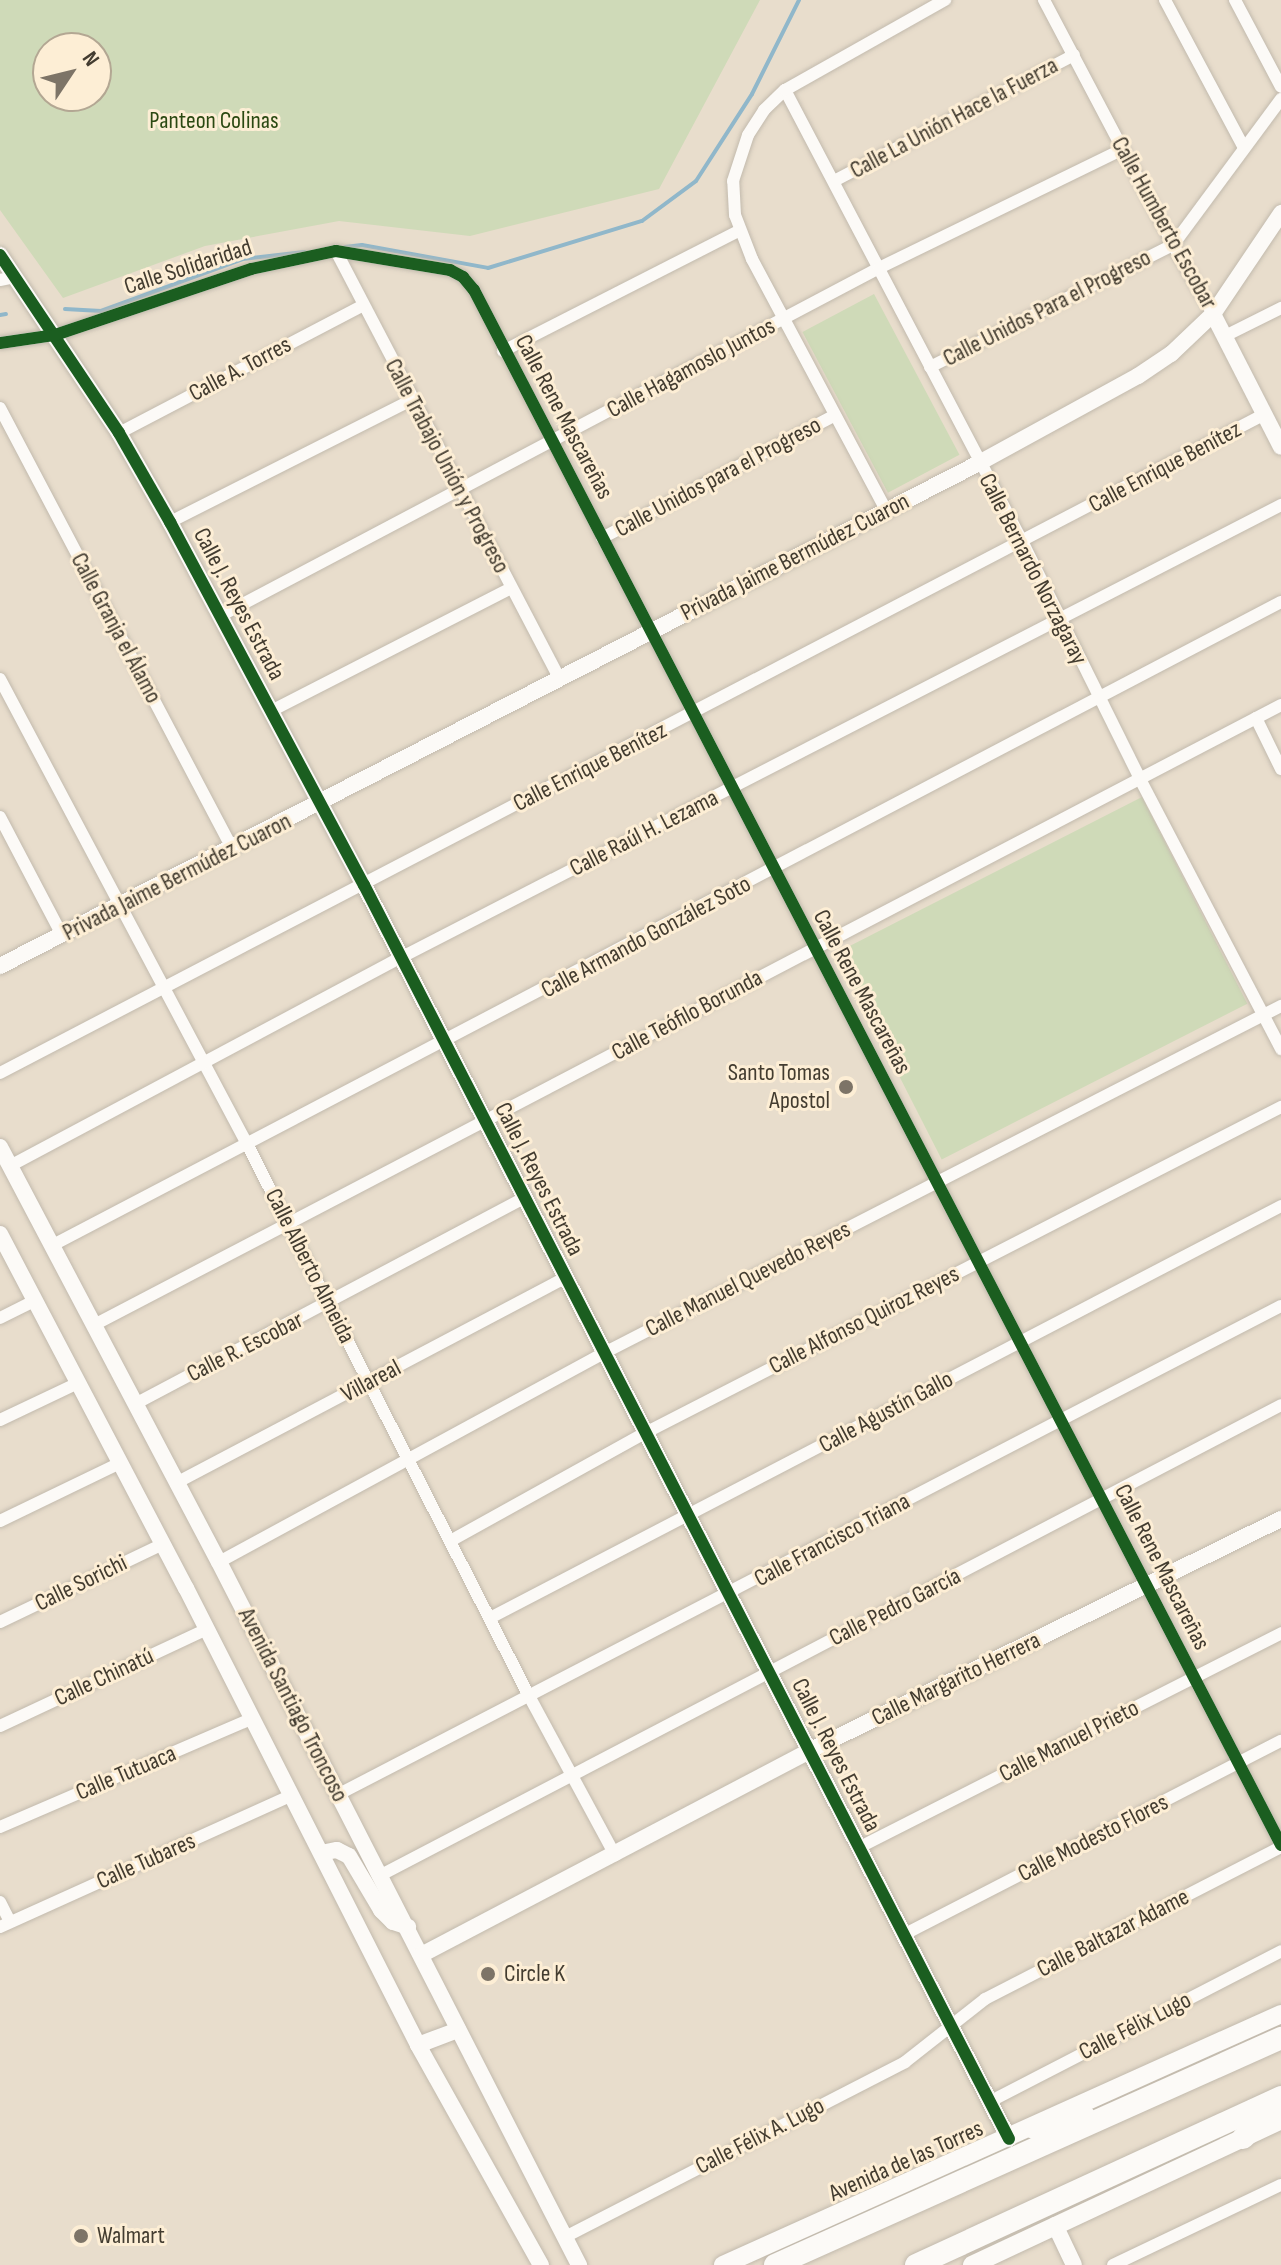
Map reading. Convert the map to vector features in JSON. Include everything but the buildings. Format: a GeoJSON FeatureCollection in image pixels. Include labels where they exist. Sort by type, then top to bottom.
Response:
{"type":"FeatureCollection","features":[{"type":"Feature","properties":{"kind":"highway","name":"Avenida de las Torres"},"geometry":{"type":"LineString","coordinates":[[775,2265],[1281,2038]]}},
{"type":"Feature","properties":{"kind":"highway"},"geometry":{"type":"LineString","coordinates":[[1243,2138],[1281,2100]]}},
{"type":"Feature","properties":{"kind":"highway"},"geometry":{"type":"LineString","coordinates":[[916,2265],[1281,2100]]}},
{"type":"Feature","properties":{"kind":"highway"},"geometry":{"type":"LineString","coordinates":[[1034,2128],[1126,2109]]}},
{"type":"Feature","properties":{"kind":"main road","name":"Avenida de las Torres"},"geometry":{"type":"LineString","coordinates":[[723,2265],[1034,2128],[1281,2014]]}},
{"type":"Feature","properties":{"kind":"main road"},"geometry":{"type":"LineString","coordinates":[[972,2265],[1281,2120]]}},
{"type":"Feature","properties":{"kind":"street"},"geometry":{"type":"LineString","coordinates":[[886,510],[783,319],[740,230],[732,196],[737,164],[748,135],[764,110],[785,90],[945,0]]}},
{"type":"Feature","properties":{"kind":"street","name":"Calle Humberto Escobar"},"geometry":{"type":"LineString","coordinates":[[1044,0],[1173,245],[1273,423],[1281,447]]}},
{"type":"Feature","properties":{"kind":"street"},"geometry":{"type":"LineString","coordinates":[[1165,0],[1244,148]]}},
{"type":"Feature","properties":{"kind":"street"},"geometry":{"type":"LineString","coordinates":[[1235,0],[1281,87]]}},
{"type":"Feature","properties":{"kind":"street","name":"Calle La Unión Hace la Fuerza"},"geometry":{"type":"LineString","coordinates":[[834,181],[1074,55]]}},
{"type":"Feature","properties":{"kind":"street","name":"Calle Bernardo Norzagaray"},"geometry":{"type":"LineString","coordinates":[[785,90],[1022,541],[1140,779],[1281,1049]]}},
{"type":"Feature","properties":{"kind":"street","name":"Calle Unidos Para el Progreso"},"geometry":{"type":"LineString","coordinates":[[930,367],[1173,245],[1281,99]]}},
{"type":"Feature","properties":{"kind":"street","name":"Calle Hagamoslo Juntos"},"geometry":{"type":"LineString","coordinates":[[220,616],[879,268],[1123,149]]}},
{"type":"Feature","properties":{"kind":"street","name":"Privada Jaime Bermúdez Cuaron"},"geometry":{"type":"LineString","coordinates":[[0,966],[979,463],[1138,376],[1171,354],[1213,314],[1281,213]]}},
{"type":"Feature","properties":{"kind":"street"},"geometry":{"type":"LineString","coordinates":[[503,351],[740,230]]}},
{"type":"Feature","properties":{"kind":"street","name":"Calle Rene Mascareñas"},"geometry":{"type":"LineString","coordinates":[[336,251],[450,270],[463,277],[474,290],[1281,1846]]}},
{"type":"Feature","properties":{"kind":"street","name":"Calle Trabajo Unión y Progreso"},"geometry":{"type":"LineString","coordinates":[[336,251],[411,400],[560,679]]}},
{"type":"Feature","properties":{"kind":"street","name":"Calle Solidaridad"},"geometry":{"type":"LineString","coordinates":[[0,343],[55,335],[251,269],[336,251]]}},
{"type":"Feature","properties":{"kind":"street","name":"Calle J. Reyes Estrada"},"geometry":{"type":"LineString","coordinates":[[0,255],[8,278],[55,335],[119,433],[170,522],[364,885],[522,1199],[1009,2139]]}},
{"type":"Feature","properties":{"kind":"street","name":"Calle A. Torres"},"geometry":{"type":"LineString","coordinates":[[119,433],[362,306]]}},
{"type":"Feature","properties":{"kind":"street"},"geometry":{"type":"LineString","coordinates":[[1225,336],[1281,308]]}},
{"type":"Feature","properties":{"kind":"street"},"geometry":{"type":"LineString","coordinates":[[170,522],[411,400]]}},
{"type":"Feature","properties":{"kind":"street","name":"Calle Granja el Álamo"},"geometry":{"type":"LineString","coordinates":[[0,408],[232,848]]}},
{"type":"Feature","properties":{"kind":"street","name":"Calle Unidos para el Progreso"},"geometry":{"type":"LineString","coordinates":[[602,538],[835,415]]}},
{"type":"Feature","properties":{"kind":"street","name":"Calle Enrique Benítez"},"geometry":{"type":"LineString","coordinates":[[0,1073],[1022,541],[1273,423]]}},
{"type":"Feature","properties":{"kind":"street","name":"Calle Raúl H. Lezama"},"geometry":{"type":"LineString","coordinates":[[10,1166],[400,958],[1281,505]]}},
{"type":"Feature","properties":{"kind":"street"},"geometry":{"type":"LineString","coordinates":[[271,711],[511,588]]}},
{"type":"Feature","properties":{"kind":"street","name":"Calle Armando González Soto"},"geometry":{"type":"LineString","coordinates":[[51,1246],[444,1043],[1281,602]]}},
{"type":"Feature","properties":{"kind":"street","name":"Calle Alberto Almeida"},"geometry":{"type":"LineString","coordinates":[[0,679],[118,907],[247,1144],[412,1460],[529,1696],[615,1855]]}},
{"type":"Feature","properties":{"kind":"street","name":"Calle Teófilo Borunda"},"geometry":{"type":"LineString","coordinates":[[94,1325],[287,1221],[485,1123],[1281,705]]}},
{"type":"Feature","properties":{"kind":"street"},"geometry":{"type":"LineString","coordinates":[[1256,718],[1281,769]]}},
{"type":"Feature","properties":{"kind":"street"},"geometry":{"type":"LineString","coordinates":[[0,817],[62,935]]}},
{"type":"Feature","properties":{"kind":"street","name":"Calle Manuel Quevedo Reyes"},"geometry":{"type":"LineString","coordinates":[[219,1562],[412,1460],[604,1353],[1281,1006]]}},
{"type":"Feature","properties":{"kind":"street","name":"Calle Alfonso Quiroz Reyes"},"geometry":{"type":"LineString","coordinates":[[452,1540],[645,1433],[1281,1107]]}},
{"type":"Feature","properties":{"kind":"street","name":"Avenida Santiago Troncoso"},"geometry":{"type":"LineString","coordinates":[[0,1147],[219,1562],[579,2265]]}},
{"type":"Feature","properties":{"kind":"street","name":"Calle R. Escobar"},"geometry":{"type":"LineString","coordinates":[[135,1404],[522,1199]]}},
{"type":"Feature","properties":{"kind":"street","name":"Calle Agustín Gallo"},"geometry":{"type":"LineString","coordinates":[[490,1618],[1281,1206]]}},
{"type":"Feature","properties":{"kind":"street","name":"Avenida Santiago Troncoso"},"geometry":{"type":"LineString","coordinates":[[0,1234],[253,1718],[418,2045],[540,2264]]}},
{"type":"Feature","properties":{"kind":"street","name":"Villareal"},"geometry":{"type":"LineString","coordinates":[[176,1483],[565,1278]]}},
{"type":"Feature","properties":{"kind":"street"},"geometry":{"type":"LineString","coordinates":[[0,1318],[36,1300]]}},
{"type":"Feature","properties":{"kind":"street","name":"Calle Francisco Triana"},"geometry":{"type":"LineString","coordinates":[[339,1794],[1281,1306]]}},
{"type":"Feature","properties":{"kind":"street"},"geometry":{"type":"LineString","coordinates":[[0,1420],[78,1383]]}},
{"type":"Feature","properties":{"kind":"street","name":"Calle Pedro García"},"geometry":{"type":"LineString","coordinates":[[381,1875],[1281,1405]]}},
{"type":"Feature","properties":{"kind":"street"},"geometry":{"type":"LineString","coordinates":[[0,1521],[120,1463]]}},
{"type":"Feature","properties":{"kind":"street","name":"Calle Margarito Herrera"},"geometry":{"type":"LineString","coordinates":[[421,1955],[809,1751],[1281,1519]]}},
{"type":"Feature","properties":{"kind":"street","name":"Calle Sorichi"},"geometry":{"type":"LineString","coordinates":[[0,1622],[163,1544]]}},
{"type":"Feature","properties":{"kind":"street","name":"Calle Chinatú"},"geometry":{"type":"LineString","coordinates":[[0,1726],[207,1629]]}},
{"type":"Feature","properties":{"kind":"street","name":"Calle Manuel Prieto"},"geometry":{"type":"LineString","coordinates":[[858,1848],[1281,1633]]}},
{"type":"Feature","properties":{"kind":"street","name":"Calle Tutuaca"},"geometry":{"type":"LineString","coordinates":[[0,1827],[253,1718]]}},
{"type":"Feature","properties":{"kind":"street","name":"Calle Modesto Flores"},"geometry":{"type":"LineString","coordinates":[[905,1934],[1281,1741]]}},
{"type":"Feature","properties":{"kind":"street","name":"Calle Tubares"},"geometry":{"type":"LineString","coordinates":[[5,1925],[292,1795]]}},
{"type":"Feature","properties":{"kind":"street","name":"Calle Baltazar Adame"},"geometry":{"type":"LineString","coordinates":[[951,2028],[985,1999],[1281,1846]]}},
{"type":"Feature","properties":{"kind":"street"},"geometry":{"type":"LineString","coordinates":[[321,1853],[337,1850],[349,1856],[381,1910],[393,1922],[408,1927]]}},
{"type":"Feature","properties":{"kind":"street"},"geometry":{"type":"LineString","coordinates":[[0,1902],[5,1925]]}},
{"type":"Feature","properties":{"kind":"street","name":"Calle Félix Lugo"},"geometry":{"type":"LineString","coordinates":[[989,2102],[1281,1951]]}},
{"type":"Feature","properties":{"kind":"street","name":"Calle Félix A. Lugo"},"geometry":{"type":"LineString","coordinates":[[565,2237],[905,2062],[951,2028]]}},
{"type":"Feature","properties":{"kind":"street"},"geometry":{"type":"LineString","coordinates":[[418,2045],[458,2030]]}},
{"type":"Feature","properties":{"kind":"street"},"geometry":{"type":"LineString","coordinates":[[1113,2265],[1281,2185]]}},
{"type":"Feature","properties":{"kind":"street"},"geometry":{"type":"LineString","coordinates":[[1055,2225],[1074,2265]]}},
{"type":"Feature","properties":{"kind":"green space","name":"Panteon Colinas"},"geometry":{"type":"Polygon","coordinates":[[[0,0],[760,0],[659,189],[470,236],[339,221],[205,246],[63,298],[0,210],[0,0]]]}},
{"type":"Feature","properties":{"kind":"green space"},"geometry":{"type":"Polygon","coordinates":[[[874,294],[959,455],[888,493],[802,332],[874,294]]]}},
{"type":"Feature","properties":{"kind":"green space"},"geometry":{"type":"Polygon","coordinates":[[[1142,797],[1247,1004],[942,1159],[836,953],[1142,797]]]}},
{"type":"Feature","properties":{"kind":"waterway"},"geometry":{"type":"LineString","coordinates":[[345,247],[362,245],[488,268],[642,221],[696,181],[752,94],[799,0]]}},
{"type":"Feature","properties":{"kind":"waterway"},"geometry":{"type":"LineString","coordinates":[[65,309],[101,311],[243,259],[305,252]]}},
{"type":"Feature","properties":{"kind":"waterway"},"geometry":{"type":"LineString","coordinates":[[0,315],[6,314]]}},
{"type":"Feature","properties":{"kind":"cycle path"},"geometry":{"type":"LineString","coordinates":[[0,343],[55,335],[251,269],[336,251],[450,270],[463,277],[474,290],[1281,1845]]}},
{"type":"Feature","properties":{"kind":"cycle path"},"geometry":{"type":"LineString","coordinates":[[0,255],[119,433],[170,522],[364,885],[1009,2139]]}},
{"type":"Feature","properties":{"kind":"place","name":"Santo Tomas Apostol"},"geometry":{"type":"Point","coordinates":[846,1087]}},
{"type":"Feature","properties":{"kind":"place","name":"Circle K"},"geometry":{"type":"Point","coordinates":[488,1974]}},
{"type":"Feature","properties":{"kind":"place","name":"Walmart"},"geometry":{"type":"Point","coordinates":[81,2236]}}]}
